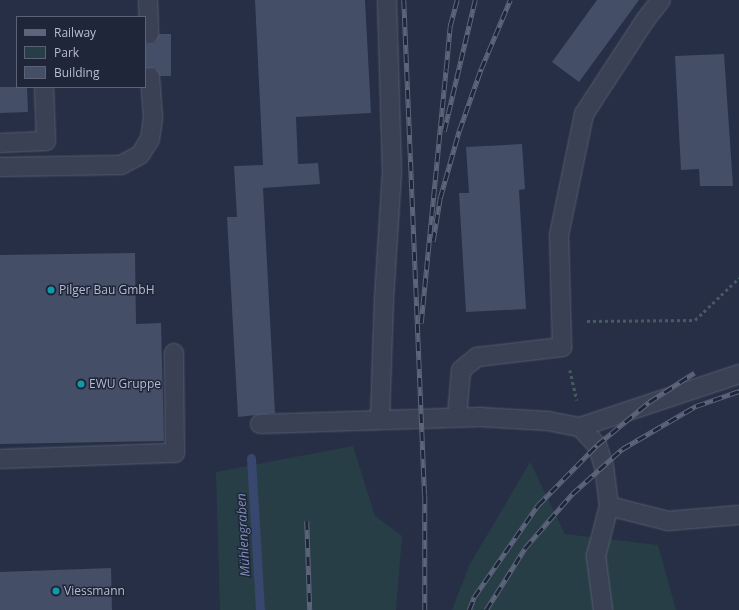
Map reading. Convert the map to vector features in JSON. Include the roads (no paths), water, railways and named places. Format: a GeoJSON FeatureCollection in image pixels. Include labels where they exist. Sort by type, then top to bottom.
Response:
{"type":"FeatureCollection","features":[{"type":"Feature","properties":{"kind":"lane"},"geometry":{"type":"LineString","coordinates":[[148,0],[149,34]]}},
{"type":"Feature","properties":{"kind":"lane"},"geometry":{"type":"LineString","coordinates":[[380,419],[384,299],[392,171],[387,0]]}},
{"type":"Feature","properties":{"kind":"lane"},"geometry":{"type":"LineString","coordinates":[[457,418],[462,370],[477,357],[562,347],[563,322],[559,235],[584,114],[646,19],[661,0]]}},
{"type":"Feature","properties":{"kind":"lane"},"geometry":{"type":"LineString","coordinates":[[0,167],[121,165],[140,155],[150,139],[153,117],[150,77]]}},
{"type":"Feature","properties":{"kind":"lane"},"geometry":{"type":"LineString","coordinates":[[0,143],[46,141],[44,88]]}},
{"type":"Feature","properties":{"kind":"lane"},"geometry":{"type":"LineString","coordinates":[[0,459],[175,453],[174,353]]}},
{"type":"Feature","properties":{"kind":"lane"},"geometry":{"type":"LineString","coordinates":[[260,424],[380,419],[457,418],[548,421],[580,427],[739,374]]}},
{"type":"Feature","properties":{"kind":"lane"},"geometry":{"type":"LineString","coordinates":[[580,427],[597,445],[604,466],[609,506],[596,556],[603,610]]}},
{"type":"Feature","properties":{"kind":"lane"},"geometry":{"type":"LineString","coordinates":[[609,506],[668,521],[739,515]]}},
{"type":"Feature","properties":{"kind":"waterway","name":"Mühlengraben"},"geometry":{"type":"LineString","coordinates":[[251,458],[260,610]]}},
{"type":"Feature","properties":{"kind":"railway"},"geometry":{"type":"LineString","coordinates":[[404,0],[425,495],[425,610]]}},
{"type":"Feature","properties":{"kind":"railway"},"geometry":{"type":"LineString","coordinates":[[421,323],[450,26],[457,0]]}},
{"type":"Feature","properties":{"kind":"railway"},"geometry":{"type":"LineString","coordinates":[[444,131],[475,0]]}},
{"type":"Feature","properties":{"kind":"railway"},"geometry":{"type":"LineString","coordinates":[[433,241],[440,198],[459,131],[481,69],[510,0]]}},
{"type":"Feature","properties":{"kind":"railway"},"geometry":{"type":"LineString","coordinates":[[469,610],[474,597],[538,505],[597,445],[649,402],[694,373]]}},
{"type":"Feature","properties":{"kind":"railway"},"geometry":{"type":"LineString","coordinates":[[486,610],[525,548],[572,494],[622,449],[696,406],[739,391]]}},
{"type":"Feature","properties":{"kind":"railway"},"geometry":{"type":"LineString","coordinates":[[307,521],[310,610]]}},
{"type":"Feature","properties":{"kind":"place","name":"Pilger Bau GmbH"},"geometry":{"type":"Point","coordinates":[51,290]}},
{"type":"Feature","properties":{"kind":"place","name":"EWU Gruppe"},"geometry":{"type":"Point","coordinates":[81,384]}},
{"type":"Feature","properties":{"kind":"place","name":"Viessmann"},"geometry":{"type":"Point","coordinates":[56,591]}}]}
